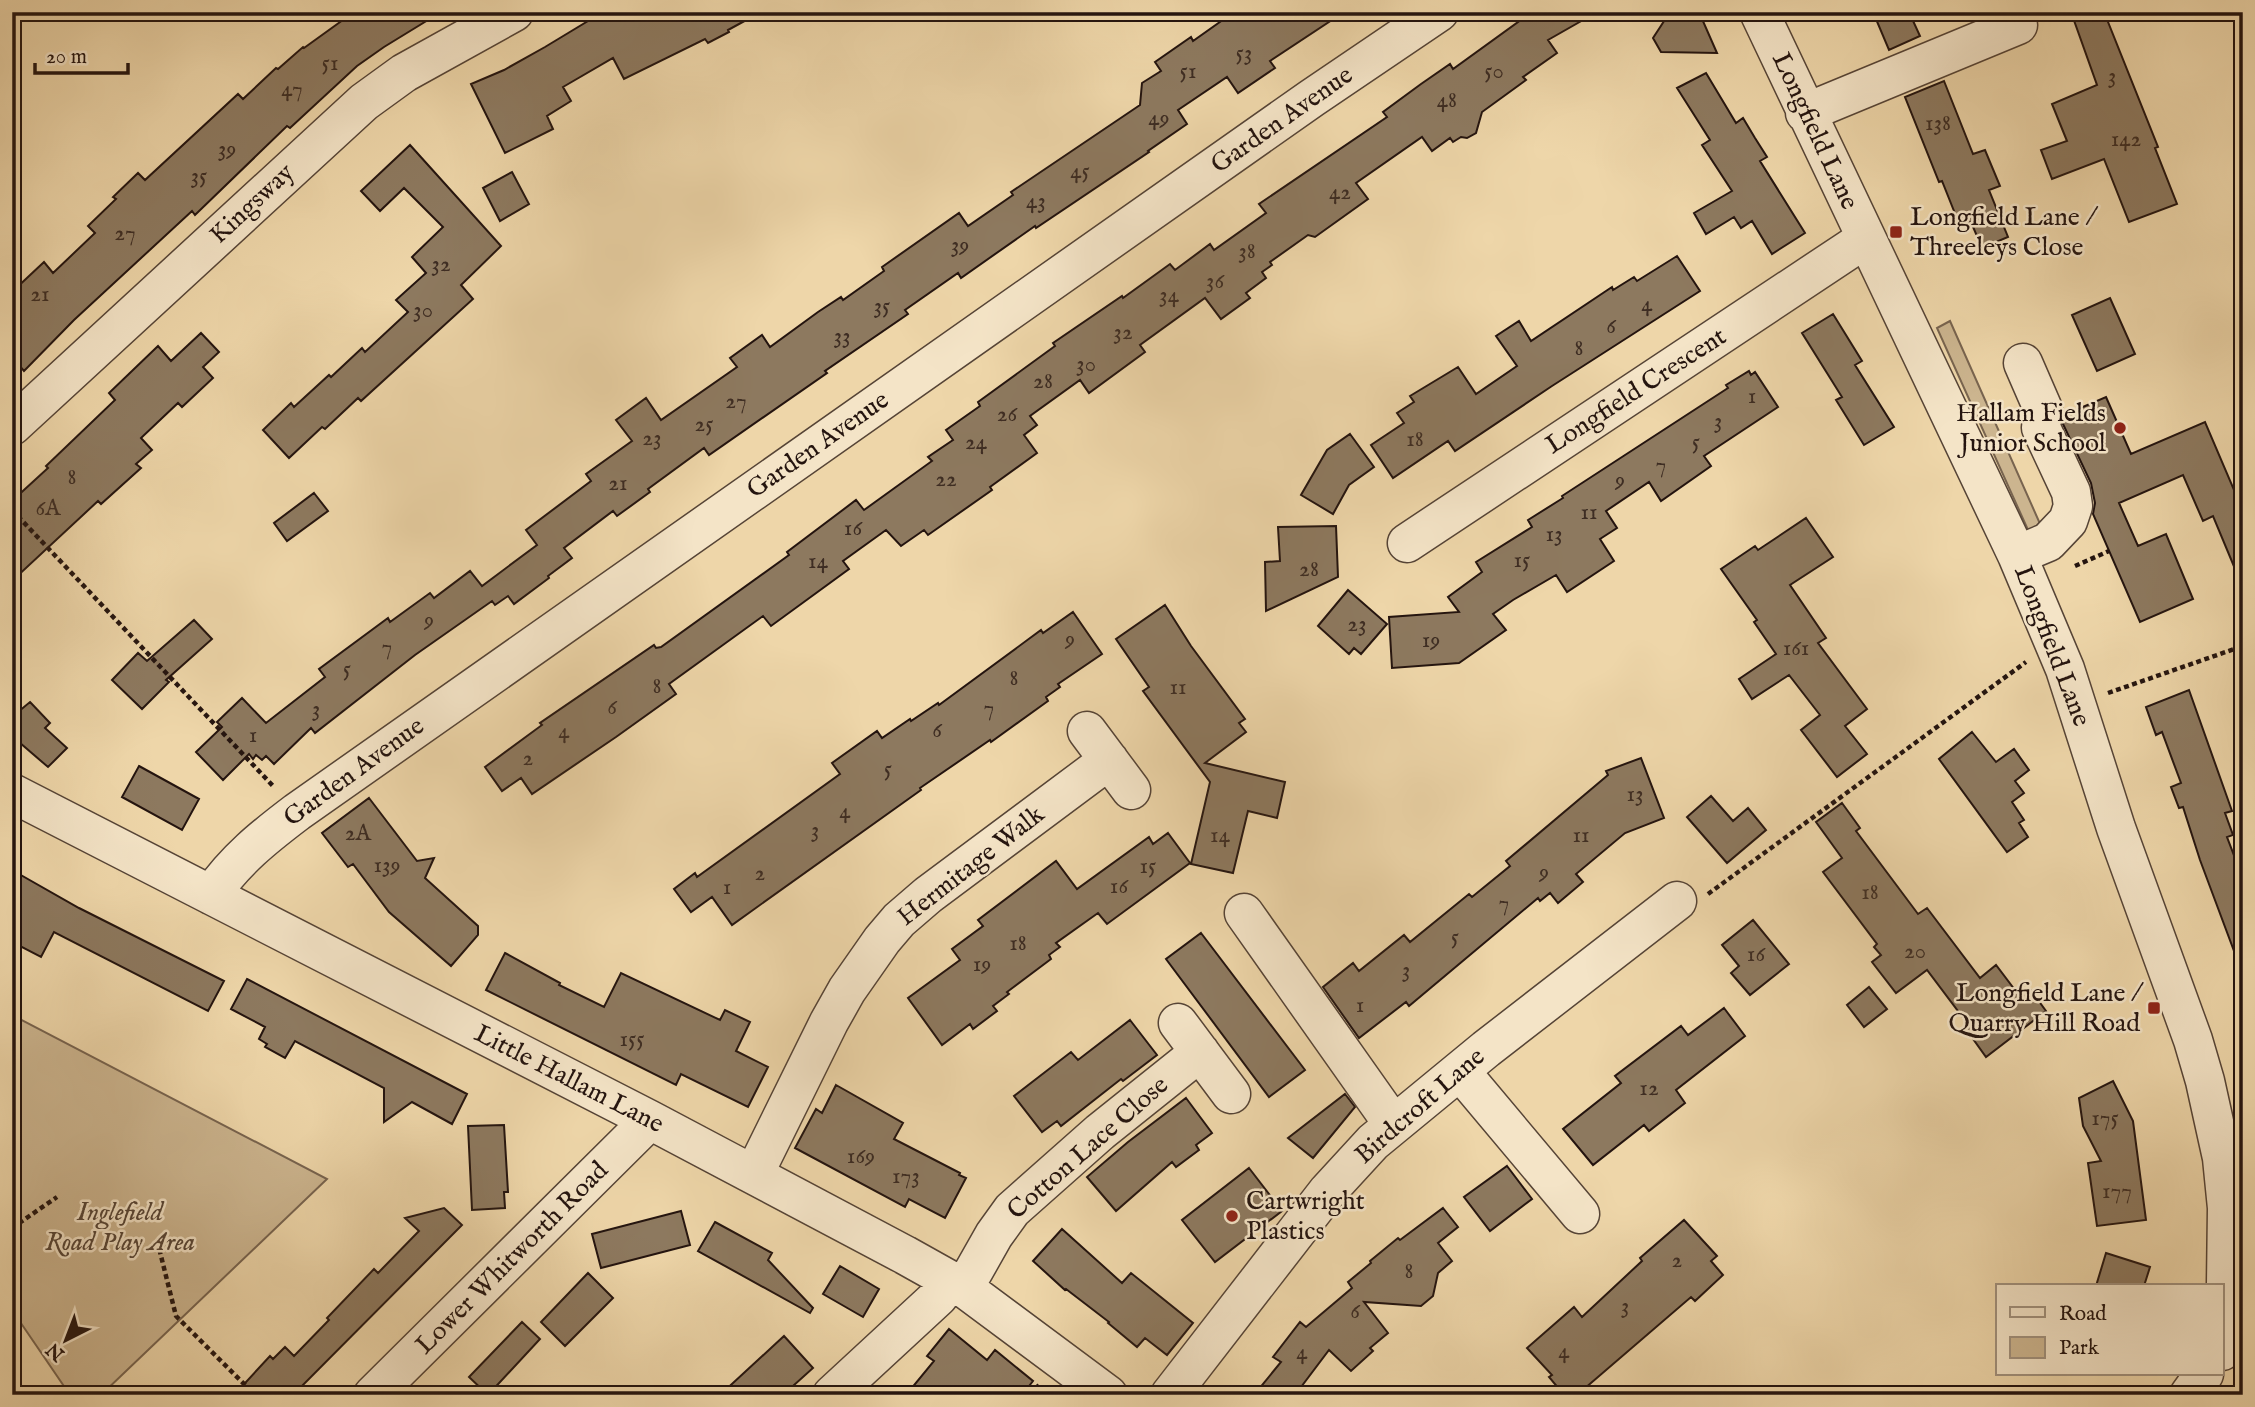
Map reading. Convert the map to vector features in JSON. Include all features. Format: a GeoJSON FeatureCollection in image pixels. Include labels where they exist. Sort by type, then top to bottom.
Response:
{"type":"FeatureCollection","features":[{"type":"Feature","properties":{"kind":"street","name":"Kingsway"},"geometry":{"type":"LineString","coordinates":[[12,426],[365,102],[411,69],[514,12]]}},
{"type":"Feature","properties":{"kind":"street","name":"Garden Avenue"},"geometry":{"type":"LineString","coordinates":[[211,895],[238,860],[297,812],[1301,106],[1439,12]]}},
{"type":"Feature","properties":{"kind":"street","name":"Longfield Lane"},"geometry":{"type":"LineString","coordinates":[[1759,12],[2017,555],[2064,669],[2116,828],[2202,1071],[2222,1158],[2227,1220],[2225,1284],[2229,1296],[2243,1310]]}},
{"type":"Feature","properties":{"kind":"street"},"geometry":{"type":"LineString","coordinates":[[1805,113],[2018,25]]}},
{"type":"Feature","properties":{"kind":"street","name":"Longfield Crescent"},"geometry":{"type":"LineString","coordinates":[[1407,543],[1866,239]]}},
{"type":"Feature","properties":{"kind":"street"},"geometry":{"type":"LineString","coordinates":[[2017,555],[2048,542],[2068,521],[2073,506],[2071,492],[2041,428],[2043,409],[2023,363]]}},
{"type":"Feature","properties":{"kind":"street","name":"Hermitage Walk"},"geometry":{"type":"LineString","coordinates":[[754,1174],[847,990],[899,920],[928,895],[1109,760]]}},
{"type":"Feature","properties":{"kind":"street","name":"Little Hallam Lane"},"geometry":{"type":"LineString","coordinates":[[12,793],[754,1174],[957,1284],[1108,1395]]}},
{"type":"Feature","properties":{"kind":"street","name":"Birdcroft Lane"},"geometry":{"type":"LineString","coordinates":[[1170,1395],[1358,1157],[1393,1124],[1666,903]]}},
{"type":"Feature","properties":{"kind":"street"},"geometry":{"type":"LineString","coordinates":[[1244,913],[1393,1124]]}},
{"type":"Feature","properties":{"kind":"street","name":"Cotton Lace Close"},"geometry":{"type":"LineString","coordinates":[[832,1395],[938,1297],[957,1284],[1012,1210],[1100,1132],[1189,1038],[1231,1094]]}},
{"type":"Feature","properties":{"kind":"street"},"geometry":{"type":"LineString","coordinates":[[1460,1070],[1580,1214]]}},
{"type":"Feature","properties":{"kind":"street","name":"Lower Whitworth Road"},"geometry":{"type":"LineString","coordinates":[[373,1395],[650,1120]]}},
{"type":"Feature","properties":{"kind":"street"},"geometry":{"type":"LineString","coordinates":[[2224,1347],[2243,1322]]}},
{"type":"Feature","properties":{"kind":"street"},"geometry":{"type":"LineString","coordinates":[[2224,1352],[2243,1373]]}},
{"type":"Feature","properties":{"kind":"street"},"geometry":{"type":"LineString","coordinates":[[2189,1395],[2203,1376]]}},
{"type":"Feature","properties":{"kind":"path"},"geometry":{"type":"LineString","coordinates":[[12,510],[275,788]]}},
{"type":"Feature","properties":{"kind":"path"},"geometry":{"type":"LineString","coordinates":[[2067,570],[2109,551]]}},
{"type":"Feature","properties":{"kind":"path"},"geometry":{"type":"LineString","coordinates":[[2113,692],[2243,646]]}},
{"type":"Feature","properties":{"kind":"path"},"geometry":{"type":"LineString","coordinates":[[1666,903],[2030,658]]}},
{"type":"Feature","properties":{"kind":"path"},"geometry":{"type":"LineString","coordinates":[[12,1228],[57,1198]]}},
{"type":"Feature","properties":{"kind":"path"},"geometry":{"type":"LineString","coordinates":[[152,1248],[159,1248],[176,1316],[255,1395]]}},
{"type":"Feature","properties":{"kind":"green space"},"geometry":{"type":"Polygon","coordinates":[[[1950,321],[2045,535],[2033,541],[1937,328],[1950,321]]]}},
{"type":"Feature","properties":{"kind":"green space","name":"Inglefield Road Play Area"},"geometry":{"type":"Polygon","coordinates":[[[12,1015],[327,1179],[101,1395],[70,1395],[12,1310],[12,1015]]]}},
{"type":"Feature","properties":{"kind":"building"},"geometry":{"type":"Polygon","coordinates":[[[354,12],[441,12],[357,66],[290,128],[287,126],[195,215],[192,211],[74,320],[24,371],[12,357],[12,292],[44,262],[53,273],[95,233],[88,226],[138,173],[145,180],[238,94],[243,99],[276,68],[354,12]]]}},
{"type":"Feature","properties":{"kind":"building"},"geometry":{"type":"Polygon","coordinates":[[[603,12],[761,12],[708,43],[705,39],[624,79],[613,58],[563,87],[571,101],[547,116],[553,129],[505,153],[471,84],[504,70],[603,12]]]}},
{"type":"Feature","properties":{"kind":"building"},"geometry":{"type":"Polygon","coordinates":[[[1234,12],[1344,12],[1270,61],[1275,68],[1238,93],[1227,77],[1178,110],[1187,124],[1149,152],[961,278],[958,273],[905,310],[908,314],[709,455],[704,448],[648,489],[650,492],[617,516],[613,511],[564,548],[572,558],[548,576],[549,578],[514,604],[508,596],[495,605],[492,601],[415,655],[315,733],[311,728],[274,764],[266,756],[262,760],[256,755],[253,759],[249,754],[223,780],[196,752],[222,727],[217,722],[242,698],[266,723],[325,677],[319,669],[388,618],[390,622],[430,593],[434,598],[470,571],[482,586],[537,545],[526,530],[591,481],[586,474],[632,441],[616,420],[646,398],[661,420],[737,367],[730,358],[762,335],[770,347],[818,312],[841,297],[843,300],[884,271],[882,267],[959,213],[968,226],[1013,195],[1011,192],[1140,105],[1142,83],[1161,71],[1155,62],[1191,37],[1193,41],[1234,12]]]}},
{"type":"Feature","properties":{"kind":"building"},"geometry":{"type":"Polygon","coordinates":[[[1532,12],[1597,12],[1548,40],[1557,53],[1523,77],[1526,80],[1482,112],[1476,133],[1453,142],[1450,138],[1432,151],[1422,137],[1356,183],[1368,199],[1315,237],[1308,235],[1270,262],[1272,265],[1262,272],[1266,278],[1246,293],[1250,298],[1221,319],[1205,298],[1140,345],[1145,352],[1089,393],[1080,380],[1030,416],[1037,425],[1024,435],[1037,453],[990,487],[992,490],[928,535],[924,530],[901,546],[886,530],[843,561],[849,569],[771,626],[763,616],[669,684],[676,694],[616,737],[532,794],[521,778],[502,791],[485,767],[542,725],[540,723],[654,645],[656,648],[661,647],[789,555],[787,552],[856,500],[864,510],[932,461],[928,457],[953,440],[946,430],[980,406],[978,402],[1055,346],[1053,343],[1170,264],[1175,270],[1210,244],[1214,250],[1266,213],[1259,204],[1387,117],[1383,112],[1421,84],[1450,64],[1453,69],[1532,12]]]}},
{"type":"Feature","properties":{"kind":"building"},"geometry":{"type":"Polygon","coordinates":[[[1670,12],[1699,12],[1717,53],[1661,52],[1653,38],[1670,12]]]}},
{"type":"Feature","properties":{"kind":"building"},"geometry":{"type":"Polygon","coordinates":[[[1873,12],[1909,12],[1920,36],[1889,50],[1873,12]]]}},
{"type":"Feature","properties":{"kind":"building"},"geometry":{"type":"Polygon","coordinates":[[[2071,12],[2104,12],[2158,147],[2155,148],[2177,204],[2129,222],[2104,159],[2052,179],[2041,150],[2067,141],[2052,104],[2097,85],[2071,12]]]}},
{"type":"Feature","properties":{"kind":"building"},"geometry":{"type":"Polygon","coordinates":[[[1706,73],[1736,123],[1743,118],[1767,157],[1760,161],[1805,233],[1772,254],[1752,221],[1741,228],[1734,217],[1706,234],[1694,213],[1732,191],[1702,145],[1710,140],[1677,88],[1706,73]]]}},
{"type":"Feature","properties":{"kind":"building"},"geometry":{"type":"Polygon","coordinates":[[[1944,81],[1973,154],[1985,150],[2000,186],[1989,190],[2008,237],[1982,248],[1971,222],[1960,226],[1905,97],[1944,81]]]}},
{"type":"Feature","properties":{"kind":"building"},"geometry":{"type":"Polygon","coordinates":[[[410,145],[501,246],[461,285],[473,299],[361,401],[358,398],[289,458],[263,430],[291,403],[294,407],[362,348],[365,352],[408,312],[396,300],[426,273],[412,257],[443,227],[404,188],[380,211],[361,191],[410,145]]]}},
{"type":"Feature","properties":{"kind":"building"},"geometry":{"type":"Polygon","coordinates":[[[512,172],[529,204],[500,221],[483,188],[512,172]]]}},
{"type":"Feature","properties":{"kind":"building"},"geometry":{"type":"Polygon","coordinates":[[[1677,256],[1700,291],[1455,451],[1448,441],[1393,478],[1371,445],[1404,423],[1397,413],[1414,402],[1410,396],[1458,367],[1476,394],[1517,366],[1496,336],[1519,321],[1531,341],[1612,287],[1613,290],[1634,277],[1637,281],[1677,256]]]}},
{"type":"Feature","properties":{"kind":"building"},"geometry":{"type":"Polygon","coordinates":[[[2110,298],[2135,354],[2097,371],[2072,315],[2110,298]]]}},
{"type":"Feature","properties":{"kind":"building"},"geometry":{"type":"Polygon","coordinates":[[[1833,314],[1862,361],[1855,365],[1894,427],[1864,445],[1836,400],[1842,397],[1802,333],[1833,314]]]}},
{"type":"Feature","properties":{"kind":"building"},"geometry":{"type":"Polygon","coordinates":[[[201,333],[219,352],[203,367],[213,378],[182,407],[178,403],[141,438],[152,450],[136,464],[141,468],[101,504],[98,501],[12,581],[12,501],[115,400],[109,393],[158,346],[171,361],[201,333]]]}},
{"type":"Feature","properties":{"kind":"building"},"geometry":{"type":"Polygon","coordinates":[[[1749,371],[1751,375],[1755,372],[1778,407],[1704,456],[1711,466],[1661,501],[1649,482],[1606,511],[1617,528],[1600,539],[1614,561],[1567,592],[1556,575],[1513,600],[1493,614],[1506,630],[1459,663],[1392,668],[1389,617],[1459,612],[1448,597],[1482,572],[1476,562],[1532,527],[1528,520],[1563,498],[1562,496],[1728,388],[1726,385],[1749,371]]]}},
{"type":"Feature","properties":{"kind":"building"},"geometry":{"type":"Polygon","coordinates":[[[2106,397],[2131,454],[2205,422],[2243,511],[2243,588],[2213,516],[2203,521],[2183,475],[2119,503],[2138,546],[2166,534],[2193,599],[2140,622],[2093,514],[2095,503],[2091,483],[2063,424],[2064,415],[2106,397]]]}},
{"type":"Feature","properties":{"kind":"building"},"geometry":{"type":"Polygon","coordinates":[[[1350,434],[1374,467],[1349,485],[1333,514],[1301,495],[1327,450],[1350,434]]]}},
{"type":"Feature","properties":{"kind":"building"},"geometry":{"type":"Polygon","coordinates":[[[314,493],[328,511],[287,541],[274,523],[314,493]]]}},
{"type":"Feature","properties":{"kind":"building"},"geometry":{"type":"Polygon","coordinates":[[[1806,518],[1833,557],[1790,585],[1826,638],[1818,643],[1867,709],[1845,726],[1867,754],[1837,777],[1801,730],[1820,715],[1789,675],[1752,699],[1739,679],[1776,654],[1754,622],[1757,620],[1721,569],[1755,546],[1758,550],[1806,518]]]}},
{"type":"Feature","properties":{"kind":"building"},"geometry":{"type":"Polygon","coordinates":[[[1336,526],[1338,577],[1266,611],[1265,562],[1280,561],[1278,527],[1336,526]]]}},
{"type":"Feature","properties":{"kind":"building"},"geometry":{"type":"Polygon","coordinates":[[[1348,590],[1387,624],[1361,654],[1354,648],[1349,654],[1318,626],[1348,590]]]}},
{"type":"Feature","properties":{"kind":"building"},"geometry":{"type":"Polygon","coordinates":[[[1165,605],[1191,646],[1245,719],[1239,723],[1246,732],[1205,763],[1285,782],[1277,818],[1248,811],[1233,873],[1191,864],[1210,782],[1143,691],[1149,687],[1116,639],[1165,605]]]}},
{"type":"Feature","properties":{"kind":"building"},"geometry":{"type":"Polygon","coordinates":[[[1073,612],[1102,654],[1058,684],[1060,687],[1046,697],[1048,701],[920,788],[921,790],[732,925],[712,897],[691,912],[674,889],[695,873],[697,877],[840,774],[832,763],[877,731],[882,738],[910,719],[911,721],[938,703],[939,705],[1041,630],[1043,633],[1073,612]]]}},
{"type":"Feature","properties":{"kind":"building"},"geometry":{"type":"Polygon","coordinates":[[[194,620],[212,639],[166,680],[169,682],[142,709],[112,680],[138,653],[147,661],[194,620]]]}},
{"type":"Feature","properties":{"kind":"building"},"geometry":{"type":"Polygon","coordinates":[[[2189,690],[2232,811],[2225,813],[2233,835],[2227,837],[2243,879],[2243,967],[2240,967],[2183,807],[2179,808],[2171,787],[2181,783],[2162,732],[2156,735],[2146,707],[2189,690]]]}},
{"type":"Feature","properties":{"kind":"building"},"geometry":{"type":"Polygon","coordinates":[[[30,702],[50,723],[45,728],[67,748],[48,767],[12,736],[12,717],[30,702]]]}},
{"type":"Feature","properties":{"kind":"building"},"geometry":{"type":"Polygon","coordinates":[[[1972,732],[1996,762],[2014,749],[2029,770],[2015,781],[2024,793],[2012,802],[2024,820],[2019,823],[2028,837],[2007,852],[1939,759],[1972,732]]]}},
{"type":"Feature","properties":{"kind":"building"},"geometry":{"type":"Polygon","coordinates":[[[1641,758],[1664,818],[1625,833],[1576,874],[1583,882],[1558,903],[1550,893],[1540,901],[1538,898],[1409,1006],[1406,1002],[1359,1038],[1323,987],[1353,963],[1359,971],[1404,935],[1410,942],[1469,894],[1472,897],[1510,866],[1506,861],[1608,775],[1606,771],[1641,758]]]}},
{"type":"Feature","properties":{"kind":"building"},"geometry":{"type":"Polygon","coordinates":[[[139,766],[199,799],[182,830],[122,797],[139,766]]]}},
{"type":"Feature","properties":{"kind":"building"},"geometry":{"type":"Polygon","coordinates":[[[1711,796],[1733,821],[1748,808],[1766,830],[1727,863],[1687,817],[1711,796]]]}},
{"type":"Feature","properties":{"kind":"building"},"geometry":{"type":"Polygon","coordinates":[[[369,798],[417,861],[434,858],[425,878],[478,926],[478,935],[451,966],[389,912],[353,864],[348,867],[322,833],[369,798]]]}},
{"type":"Feature","properties":{"kind":"building"},"geometry":{"type":"Polygon","coordinates":[[[1842,803],[1860,828],[1856,831],[1918,914],[1927,908],[1980,978],[1996,965],[2015,990],[2030,989],[2046,1011],[1986,1057],[1966,1029],[1970,1027],[1927,970],[1896,993],[1872,962],[1881,955],[1874,947],[1877,944],[1823,872],[1842,858],[1816,822],[1842,803]]]}},
{"type":"Feature","properties":{"kind":"building"},"geometry":{"type":"Polygon","coordinates":[[[1168,833],[1190,863],[1107,924],[1098,913],[1056,943],[1060,947],[1049,955],[1051,959],[1007,992],[1009,994],[993,1006],[997,1011],[973,1029],[970,1024],[942,1045],[908,998],[960,960],[952,949],[983,926],[978,920],[1056,861],[1077,889],[1149,837],[1153,844],[1168,833]]]}},
{"type":"Feature","properties":{"kind":"building"},"geometry":{"type":"Polygon","coordinates":[[[12,870],[79,908],[224,981],[208,1011],[54,932],[41,957],[12,942],[12,870]]]}},
{"type":"Feature","properties":{"kind":"building"},"geometry":{"type":"Polygon","coordinates":[[[1753,920],[1789,964],[1750,995],[1731,973],[1739,966],[1722,945],[1753,920]]]}},
{"type":"Feature","properties":{"kind":"building"},"geometry":{"type":"Polygon","coordinates":[[[1201,933],[1305,1070],[1269,1097],[1166,959],[1201,933]]]}},
{"type":"Feature","properties":{"kind":"building"},"geometry":{"type":"Polygon","coordinates":[[[505,953],[560,983],[559,985],[604,1007],[621,973],[720,1020],[725,1010],[750,1022],[736,1051],[768,1067],[748,1107],[681,1074],[676,1085],[486,990],[505,953]]]}},
{"type":"Feature","properties":{"kind":"building"},"geometry":{"type":"Polygon","coordinates":[[[247,979],[467,1094],[452,1124],[412,1102],[384,1122],[384,1088],[295,1041],[285,1058],[265,1047],[267,1044],[259,1039],[265,1027],[231,1009],[247,979]]]}},
{"type":"Feature","properties":{"kind":"building"},"geometry":{"type":"Polygon","coordinates":[[[1869,987],[1887,1009],[1864,1027],[1847,1005],[1869,987]]]}},
{"type":"Feature","properties":{"kind":"building"},"geometry":{"type":"Polygon","coordinates":[[[1724,1008],[1745,1036],[1676,1090],[1685,1103],[1649,1131],[1644,1125],[1593,1165],[1563,1129],[1621,1083],[1615,1076],[1681,1026],[1688,1035],[1724,1008]]]}},
{"type":"Feature","properties":{"kind":"building"},"geometry":{"type":"Polygon","coordinates":[[[1130,1020],[1157,1055],[1123,1081],[1121,1079],[1061,1126],[1057,1121],[1042,1132],[1014,1096],[1071,1052],[1078,1060],[1130,1020]]]}},
{"type":"Feature","properties":{"kind":"building"},"geometry":{"type":"Polygon","coordinates":[[[2113,1081],[2133,1121],[2146,1220],[2097,1226],[2088,1163],[2101,1161],[2083,1126],[2079,1098],[2113,1081]]]}},
{"type":"Feature","properties":{"kind":"building"},"geometry":{"type":"Polygon","coordinates":[[[836,1085],[903,1123],[894,1139],[966,1178],[945,1218],[909,1199],[905,1207],[795,1148],[816,1109],[822,1113],[836,1085]]]}},
{"type":"Feature","properties":{"kind":"building"},"geometry":{"type":"Polygon","coordinates":[[[1345,1094],[1355,1107],[1313,1158],[1288,1138],[1345,1094]]]}},
{"type":"Feature","properties":{"kind":"building"},"geometry":{"type":"Polygon","coordinates":[[[1186,1098],[1212,1133],[1196,1145],[1199,1150],[1176,1167],[1172,1162],[1116,1211],[1087,1177],[1186,1098]]]}},
{"type":"Feature","properties":{"kind":"building"},"geometry":{"type":"Polygon","coordinates":[[[504,1125],[508,1192],[504,1192],[505,1208],[472,1210],[468,1126],[504,1125]]]}},
{"type":"Feature","properties":{"kind":"building"},"geometry":{"type":"Polygon","coordinates":[[[1507,1166],[1532,1199],[1490,1231],[1464,1197],[1507,1166]]]}},
{"type":"Feature","properties":{"kind":"building","name":"Cartwright Plastics"},"geometry":{"type":"Polygon","coordinates":[[[1249,1168],[1282,1211],[1215,1262],[1182,1220],[1249,1168]]]}},
{"type":"Feature","properties":{"kind":"building"},"geometry":{"type":"Polygon","coordinates":[[[444,1208],[462,1225],[293,1395],[234,1395],[270,1356],[273,1359],[285,1347],[294,1356],[374,1269],[378,1273],[419,1231],[405,1218],[444,1208]]]}},
{"type":"Feature","properties":{"kind":"building"},"geometry":{"type":"Polygon","coordinates":[[[1443,1208],[1458,1227],[1438,1243],[1452,1261],[1438,1273],[1433,1296],[1421,1306],[1364,1302],[1388,1333],[1370,1348],[1373,1351],[1351,1371],[1329,1350],[1295,1395],[1254,1395],[1281,1362],[1273,1357],[1300,1322],[1306,1327],[1352,1288],[1348,1282],[1371,1263],[1370,1261],[1398,1238],[1400,1240],[1443,1208]]]}},
{"type":"Feature","properties":{"kind":"building"},"geometry":{"type":"Polygon","coordinates":[[[681,1211],[690,1245],[601,1268],[592,1234],[681,1211]]]}},
{"type":"Feature","properties":{"kind":"building"},"geometry":{"type":"Polygon","coordinates":[[[1684,1220],[1717,1256],[1711,1261],[1723,1275],[1695,1301],[1691,1297],[1577,1395],[1564,1395],[1549,1377],[1552,1375],[1527,1348],[1574,1307],[1582,1317],[1642,1261],[1640,1258],[1684,1220]]]}},
{"type":"Feature","properties":{"kind":"building"},"geometry":{"type":"Polygon","coordinates":[[[715,1222],[772,1253],[768,1260],[813,1308],[810,1313],[698,1251],[715,1222]]]}},
{"type":"Feature","properties":{"kind":"building"},"geometry":{"type":"Polygon","coordinates":[[[1062,1229],[1122,1283],[1131,1273],[1193,1323],[1167,1355],[1145,1338],[1137,1347],[1033,1261],[1062,1229]]]}},
{"type":"Feature","properties":{"kind":"building"},"geometry":{"type":"Polygon","coordinates":[[[2106,1253],[2150,1267],[2145,1284],[2097,1284],[2106,1253]]]}},
{"type":"Feature","properties":{"kind":"building"},"geometry":{"type":"Polygon","coordinates":[[[840,1266],[879,1289],[863,1317],[823,1294],[840,1266]]]}},
{"type":"Feature","properties":{"kind":"building"},"geometry":{"type":"Polygon","coordinates":[[[588,1273],[613,1298],[565,1346],[541,1322],[588,1273]]]}},
{"type":"Feature","properties":{"kind":"building"},"geometry":{"type":"Polygon","coordinates":[[[522,1322],[540,1339],[488,1395],[469,1377],[522,1322]]]}},
{"type":"Feature","properties":{"kind":"building"},"geometry":{"type":"Polygon","coordinates":[[[949,1329],[987,1360],[995,1350],[1033,1381],[1022,1395],[906,1395],[934,1361],[927,1356],[949,1329]]]}},
{"type":"Feature","properties":{"kind":"building"},"geometry":{"type":"Polygon","coordinates":[[[784,1336],[813,1368],[783,1395],[720,1395],[784,1336]]]}},
{"type":"Feature","properties":{"kind":"place","name":"Longfield Lane / Threeleys Close"},"geometry":{"type":"Point","coordinates":[1896,232]}},
{"type":"Feature","properties":{"kind":"place","name":"Hallam Fields Junior School"},"geometry":{"type":"Point","coordinates":[2120,428]}},
{"type":"Feature","properties":{"kind":"place","name":"Longfield Lane / Quarry Hill Road"},"geometry":{"type":"Point","coordinates":[2154,1008]}},
{"type":"Feature","properties":{"kind":"place","name":"Cartwright Plastics"},"geometry":{"type":"Point","coordinates":[1232,1216]}}]}
